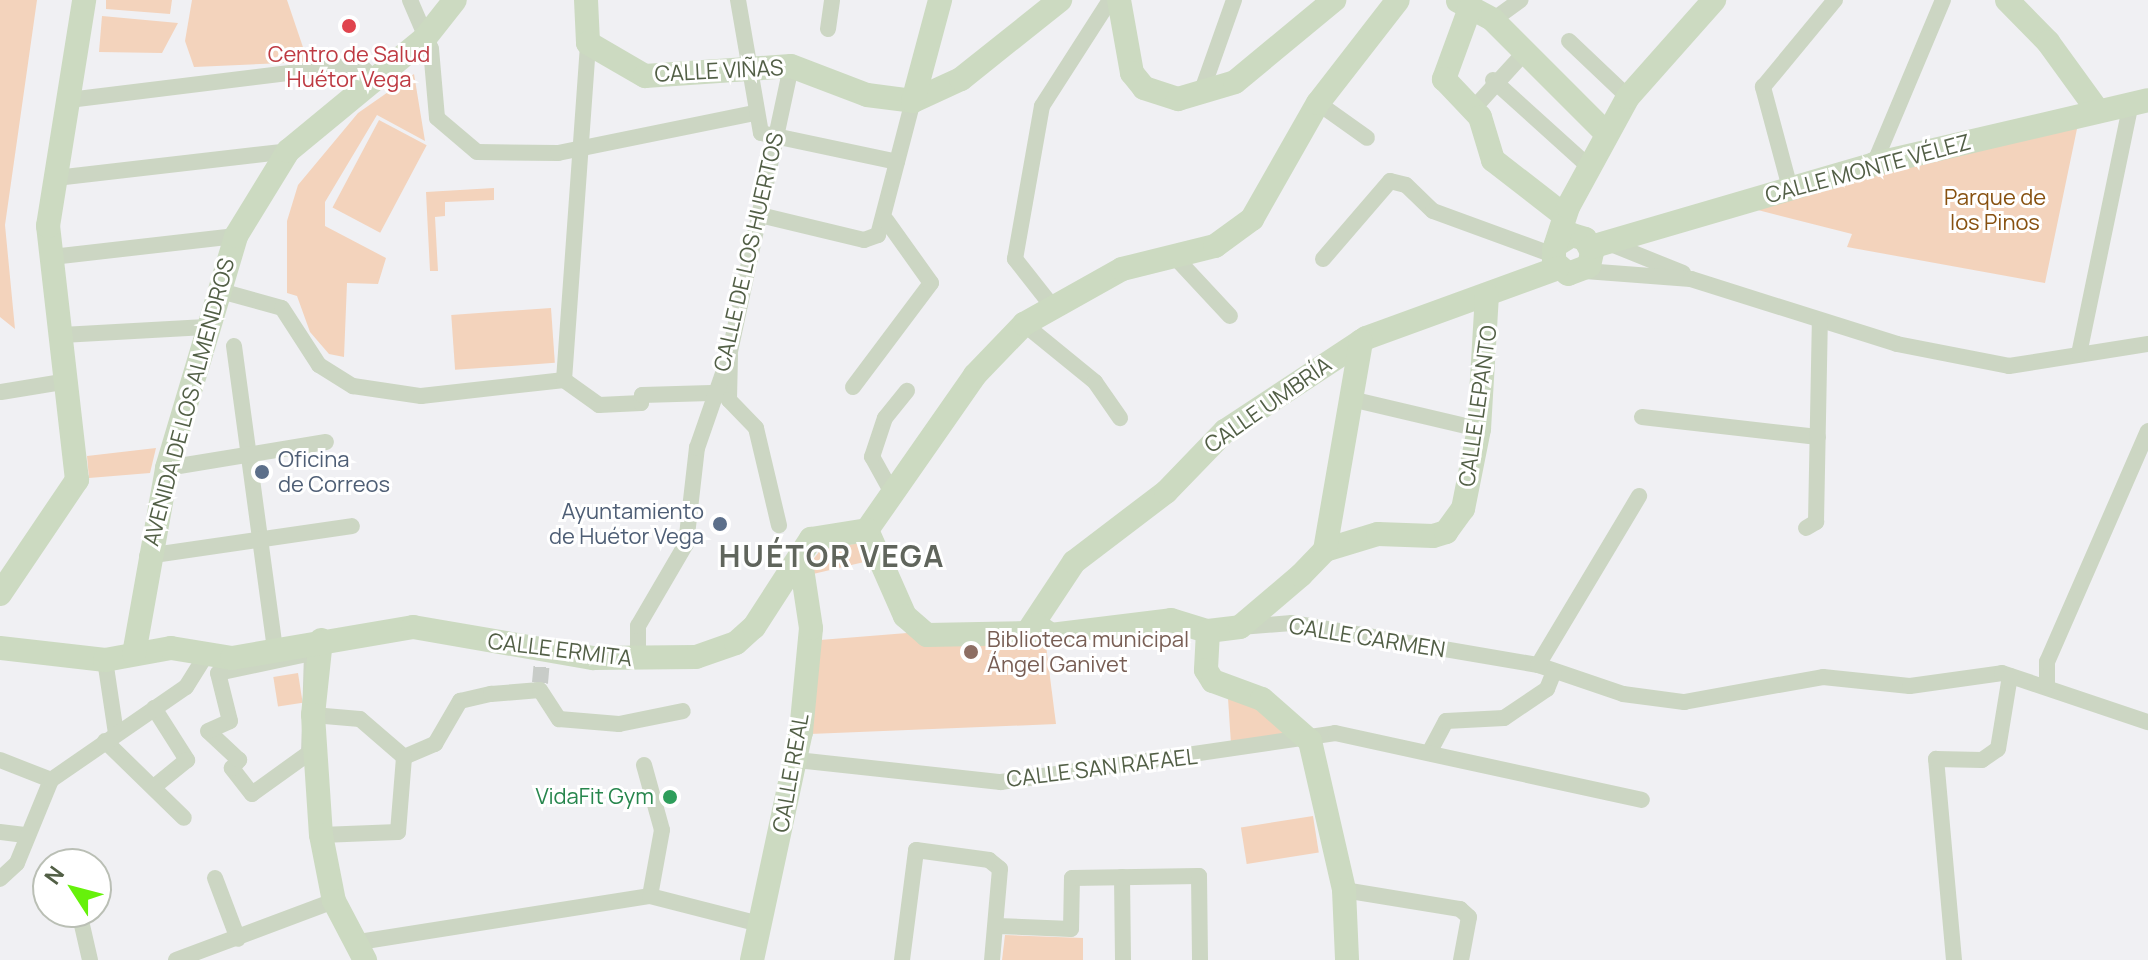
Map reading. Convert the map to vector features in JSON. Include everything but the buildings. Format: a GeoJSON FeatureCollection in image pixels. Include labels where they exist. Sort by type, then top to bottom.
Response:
{"type":"FeatureCollection","features":[{"type":"Feature","properties":{"kind":"street"},"geometry":{"type":"LineString","coordinates":[[0,594],[77,480],[52,257],[56,178],[84,0]]}},
{"type":"Feature","properties":{"kind":"street"},"geometry":{"type":"LineString","coordinates":[[410,0],[425,38],[429,89],[453,136],[477,152],[505,156],[585,148],[755,113]]}},
{"type":"Feature","properties":{"kind":"street","name":"AVENIDA DE LOS ALMENDROS"},"geometry":{"type":"LineString","coordinates":[[134,654],[147,556],[167,468],[217,290],[236,236],[288,151],[372,77],[425,38],[455,0]]}},
{"type":"Feature","properties":{"kind":"street"},"geometry":{"type":"LineString","coordinates":[[564,380],[585,148],[586,0]]}},
{"type":"Feature","properties":{"kind":"street"},"geometry":{"type":"LineString","coordinates":[[738,0],[746,66],[761,133],[897,162]]}},
{"type":"Feature","properties":{"kind":"street"},"geometry":{"type":"LineString","coordinates":[[828,29],[832,0]]}},
{"type":"Feature","properties":{"kind":"street"},"geometry":{"type":"LineString","coordinates":[[760,215],[864,240],[878,235],[886,220],[897,162],[940,0]]}},
{"type":"Feature","properties":{"kind":"street"},"geometry":{"type":"LineString","coordinates":[[913,101],[961,79],[1060,0]]}},
{"type":"Feature","properties":{"kind":"street"},"geometry":{"type":"LineString","coordinates":[[1052,306],[1015,259],[1042,106],[1110,0]]}},
{"type":"Feature","properties":{"kind":"street"},"geometry":{"type":"LineString","coordinates":[[1119,0],[1123,49],[1144,88],[1178,99],[1200,96],[1235,82],[1334,0]]}},
{"type":"Feature","properties":{"kind":"street"},"geometry":{"type":"LineString","coordinates":[[1200,96],[1234,0]]}},
{"type":"Feature","properties":{"kind":"street"},"geometry":{"type":"LineString","coordinates":[[867,530],[890,489],[997,347],[1024,324],[1122,269],[1215,246],[1252,219],[1318,103],[1398,0]]}},
{"type":"Feature","properties":{"kind":"street"},"geometry":{"type":"LineString","coordinates":[[1493,20],[1521,0]]}},
{"type":"Feature","properties":{"kind":"street"},"geometry":{"type":"LineString","coordinates":[[1571,244],[1587,165],[1605,132],[1628,97],[1714,0]]}},
{"type":"Feature","properties":{"kind":"street"},"geometry":{"type":"LineString","coordinates":[[1790,188],[1763,87],[1835,0]]}},
{"type":"Feature","properties":{"kind":"street"},"geometry":{"type":"LineString","coordinates":[[1874,164],[1943,0]]}},
{"type":"Feature","properties":{"kind":"street"},"geometry":{"type":"LineString","coordinates":[[2007,0],[2048,42],[2095,107]]}},
{"type":"Feature","properties":{"kind":"street"},"geometry":{"type":"LineString","coordinates":[[1605,132],[1493,20],[1464,4],[1444,79],[1474,108],[1493,160],[1571,244],[1585,271],[1691,279]]}},
{"type":"Feature","properties":{"kind":"street"},"geometry":{"type":"LineString","coordinates":[[1569,41],[1628,97]]}},
{"type":"Feature","properties":{"kind":"street","name":"CALLE VIÑAS"},"geometry":{"type":"LineString","coordinates":[[588,43],[656,78],[746,66],[791,66],[867,95],[913,101]]}},
{"type":"Feature","properties":{"kind":"street"},"geometry":{"type":"LineString","coordinates":[[1474,108],[1493,80],[1525,52]]}},
{"type":"Feature","properties":{"kind":"street"},"geometry":{"type":"LineString","coordinates":[[69,100],[345,66],[362,67],[372,77]]}},
{"type":"Feature","properties":{"kind":"street","name":"CALLE DE LOS HUERTOS"},"geometry":{"type":"LineString","coordinates":[[638,661],[638,626],[686,544],[711,393],[730,353],[773,138],[791,66]]}},
{"type":"Feature","properties":{"kind":"street"},"geometry":{"type":"LineString","coordinates":[[1493,80],[1587,165]]}},
{"type":"Feature","properties":{"kind":"street"},"geometry":{"type":"LineString","coordinates":[[2079,354],[2140,101]]}},
{"type":"Feature","properties":{"kind":"street","name":"CALLE MONTE VÉLEZ"},"geometry":{"type":"LineString","coordinates":[[1571,244],[2095,107],[2140,101]]}},
{"type":"Feature","properties":{"kind":"street"},"geometry":{"type":"LineString","coordinates":[[1318,103],[1367,138]]}},
{"type":"Feature","properties":{"kind":"street"},"geometry":{"type":"LineString","coordinates":[[56,178],[288,151]]}},
{"type":"Feature","properties":{"kind":"street"},"geometry":{"type":"LineString","coordinates":[[1323,259],[1390,181],[1406,185],[1433,211],[1571,244],[1820,321],[2009,366],[2148,344]]}},
{"type":"Feature","properties":{"kind":"street"},"geometry":{"type":"LineString","coordinates":[[853,387],[931,283],[886,220]]}},
{"type":"Feature","properties":{"kind":"street"},"geometry":{"type":"LineString","coordinates":[[52,257],[236,236]]}},
{"type":"Feature","properties":{"kind":"street","name":"CALLE UMBRÍA"},"geometry":{"type":"LineString","coordinates":[[1036,625],[1074,562],[1166,492],[1225,431],[1361,341],[1487,295],[1571,244]]}},
{"type":"Feature","properties":{"kind":"street"},"geometry":{"type":"LineString","coordinates":[[1174,256],[1230,316]]}},
{"type":"Feature","properties":{"kind":"street"},"geometry":{"type":"LineString","coordinates":[[217,290],[282,308],[319,365],[353,386],[421,396],[564,380],[599,405],[641,403],[642,395],[711,393]]}},
{"type":"Feature","properties":{"kind":"street","name":"CALLE LEPANTO"},"geometry":{"type":"LineString","coordinates":[[1325,550],[1378,534],[1446,532],[1463,509],[1479,429],[1487,295]]}},
{"type":"Feature","properties":{"kind":"street"},"geometry":{"type":"LineString","coordinates":[[1806,528],[1816,522],[1820,321]]}},
{"type":"Feature","properties":{"kind":"street"},"geometry":{"type":"LineString","coordinates":[[1024,324],[1095,382],[1120,418]]}},
{"type":"Feature","properties":{"kind":"street"},"geometry":{"type":"LineString","coordinates":[[62,335],[206,327]]}},
{"type":"Feature","properties":{"kind":"street"},"geometry":{"type":"LineString","coordinates":[[1240,627],[1325,550],[1361,341]]}},
{"type":"Feature","properties":{"kind":"street"},"geometry":{"type":"LineString","coordinates":[[234,346],[275,649]]}},
{"type":"Feature","properties":{"kind":"street"},"geometry":{"type":"LineString","coordinates":[[730,353],[729,400],[756,428],[779,525]]}},
{"type":"Feature","properties":{"kind":"street"},"geometry":{"type":"LineString","coordinates":[[1,392],[68,381]]}},
{"type":"Feature","properties":{"kind":"street"},"geometry":{"type":"LineString","coordinates":[[890,489],[872,457],[885,418],[907,391]]}},
{"type":"Feature","properties":{"kind":"street"},"geometry":{"type":"LineString","coordinates":[[1351,399],[1479,429]]}},
{"type":"Feature","properties":{"kind":"street"},"geometry":{"type":"LineString","coordinates":[[1642,417],[1818,437]]}},
{"type":"Feature","properties":{"kind":"street"},"geometry":{"type":"LineString","coordinates":[[2047,686],[2047,662],[2148,431]]}},
{"type":"Feature","properties":{"kind":"street"},"geometry":{"type":"LineString","coordinates":[[167,468],[326,442]]}},
{"type":"Feature","properties":{"kind":"street"},"geometry":{"type":"LineString","coordinates":[[1538,665],[1639,496]]}},
{"type":"Feature","properties":{"kind":"street"},"geometry":{"type":"LineString","coordinates":[[147,556],[352,526]]}},
{"type":"Feature","properties":{"kind":"street","name":"CALLE CARMEN"},"geometry":{"type":"LineString","coordinates":[[867,530],[905,616],[927,635],[1027,633],[1036,625],[1051,635],[1171,620],[1208,631],[1292,623],[1538,665],[1623,694],[1684,702],[1823,677],[1910,686],[2010,676]]}},
{"type":"Feature","properties":{"kind":"street","name":"CALLE REAL"},"geometry":{"type":"LineString","coordinates":[[752,960],[797,760],[811,628],[792,583],[800,555],[811,539],[867,530]]}},
{"type":"Feature","properties":{"kind":"street","name":"CALLE ERMITA"},"geometry":{"type":"LineString","coordinates":[[0,648],[105,660],[171,648],[205,657],[316,647],[413,627],[543,657],[638,661],[696,657],[736,643],[792,583]]}},
{"type":"Feature","properties":{"kind":"street"},"geometry":{"type":"LineString","coordinates":[[1208,631],[1206,670],[1213,681],[1262,699],[1310,741],[1344,890],[1347,960]]}},
{"type":"Feature","properties":{"kind":"street"},"geometry":{"type":"LineString","coordinates":[[316,647],[309,753],[252,794],[232,768],[239,760],[208,731],[230,721],[218,673],[316,647]]}},
{"type":"Feature","properties":{"kind":"street"},"geometry":{"type":"LineString","coordinates":[[316,647],[313,715],[321,835],[334,901],[362,951],[650,896],[760,924]]}},
{"type":"Feature","properties":{"kind":"street"},"geometry":{"type":"LineString","coordinates":[[0,879],[17,863],[25,835],[51,780],[186,687],[205,657]]}},
{"type":"Feature","properties":{"kind":"street"},"geometry":{"type":"LineString","coordinates":[[105,660],[111,738],[184,818]]}},
{"type":"Feature","properties":{"kind":"street"},"geometry":{"type":"LineString","coordinates":[[1430,751],[1446,721],[1504,718],[1547,689],[1554,672]]}},
{"type":"Feature","properties":{"kind":"street"},"geometry":{"type":"LineString","coordinates":[[1954,960],[1944,884],[1936,759],[1982,760],[1998,749],[2010,676],[2148,722]]}},
{"type":"Feature","properties":{"kind":"street"},"geometry":{"type":"LineString","coordinates":[[404,757],[435,744],[460,701],[540,686],[559,719],[630,723],[683,711]]}},
{"type":"Feature","properties":{"kind":"street"},"geometry":{"type":"LineString","coordinates":[[154,708],[187,760],[155,786]]}},
{"type":"Feature","properties":{"kind":"street"},"geometry":{"type":"LineString","coordinates":[[313,715],[360,719],[404,757]]}},
{"type":"Feature","properties":{"kind":"street","name":"CALLE SAN RAFAEL"},"geometry":{"type":"LineString","coordinates":[[797,760],[1001,782],[1310,741],[1335,733],[1430,751],[1642,800]]}},
{"type":"Feature","properties":{"kind":"street"},"geometry":{"type":"LineString","coordinates":[[321,835],[398,832],[404,757]]}},
{"type":"Feature","properties":{"kind":"street"},"geometry":{"type":"LineString","coordinates":[[0,760],[51,780]]}},
{"type":"Feature","properties":{"kind":"street"},"geometry":{"type":"LineString","coordinates":[[644,765],[662,830],[650,896]]}},
{"type":"Feature","properties":{"kind":"street"},"geometry":{"type":"LineString","coordinates":[[0,832],[25,835]]}},
{"type":"Feature","properties":{"kind":"street"},"geometry":{"type":"LineString","coordinates":[[902,960],[916,850],[989,860],[1000,869],[992,960]]}},
{"type":"Feature","properties":{"kind":"street"},"geometry":{"type":"LineString","coordinates":[[997,926],[1071,929],[1072,878],[1199,876],[1200,960]]}},
{"type":"Feature","properties":{"kind":"street"},"geometry":{"type":"LineString","coordinates":[[1122,877],[1123,960]]}},
{"type":"Feature","properties":{"kind":"street"},"geometry":{"type":"LineString","coordinates":[[215,878],[238,939]]}},
{"type":"Feature","properties":{"kind":"street"},"geometry":{"type":"LineString","coordinates":[[1344,890],[1460,909],[1469,917],[1461,960]]}},
{"type":"Feature","properties":{"kind":"street"},"geometry":{"type":"LineString","coordinates":[[176,960],[334,901]]}},
{"type":"Feature","properties":{"kind":"street"},"geometry":{"type":"LineString","coordinates":[[83,928],[90,960]]}},
{"type":"Feature","properties":{"kind":"green space"},"geometry":{"type":"Polygon","coordinates":[[[0,0],[37,0],[5,225],[15,329],[0,317],[0,0]]]}},
{"type":"Feature","properties":{"kind":"green space"},"geometry":{"type":"Polygon","coordinates":[[[106,0],[172,0],[170,14],[106,9],[106,0]]]}},
{"type":"Feature","properties":{"kind":"green space"},"geometry":{"type":"Polygon","coordinates":[[[192,0],[287,0],[308,62],[194,67],[185,41],[192,0]]]}},
{"type":"Feature","properties":{"kind":"green space"},"geometry":{"type":"Polygon","coordinates":[[[102,16],[178,23],[162,53],[99,52],[102,16]]]}},
{"type":"Feature","properties":{"kind":"green space"},"geometry":{"type":"Polygon","coordinates":[[[414,74],[425,141],[377,115],[325,202],[325,226],[386,258],[378,284],[347,283],[344,357],[329,354],[310,332],[297,296],[287,293],[287,221],[298,185],[358,113],[414,74]]]}},
{"type":"Feature","properties":{"kind":"green space"},"geometry":{"type":"Polygon","coordinates":[[[379,120],[427,145],[380,233],[333,207],[379,120]]]}},
{"type":"Feature","properties":{"kind":"green space","name":"Parque de los Pinos"},"geometry":{"type":"Polygon","coordinates":[[[2078,124],[2045,283],[1847,247],[1852,234],[1750,208],[2078,124]]]}},
{"type":"Feature","properties":{"kind":"green space"},"geometry":{"type":"Polygon","coordinates":[[[494,188],[494,200],[445,202],[445,216],[435,217],[438,271],[430,271],[426,192],[494,188]]]}},
{"type":"Feature","properties":{"kind":"green space"},"geometry":{"type":"Polygon","coordinates":[[[551,308],[555,363],[455,370],[451,315],[551,308]]]}},
{"type":"Feature","properties":{"kind":"green space"},"geometry":{"type":"Polygon","coordinates":[[[156,448],[150,473],[89,478],[87,456],[156,448]]]}},
{"type":"Feature","properties":{"kind":"green space"},"geometry":{"type":"Polygon","coordinates":[[[862,543],[877,559],[813,574],[812,561],[822,548],[862,543]]]}},
{"type":"Feature","properties":{"kind":"green space"},"geometry":{"type":"Polygon","coordinates":[[[907,633],[1045,638],[1056,724],[810,734],[820,640],[907,633]]]}},
{"type":"Feature","properties":{"kind":"green space"},"geometry":{"type":"Polygon","coordinates":[[[298,673],[303,703],[278,707],[273,677],[298,673]]]}},
{"type":"Feature","properties":{"kind":"green space"},"geometry":{"type":"Polygon","coordinates":[[[1228,698],[1263,709],[1290,736],[1231,744],[1228,698]]]}},
{"type":"Feature","properties":{"kind":"green space"},"geometry":{"type":"Polygon","coordinates":[[[1313,816],[1319,853],[1247,864],[1241,827],[1313,816]]]}},
{"type":"Feature","properties":{"kind":"green space"},"geometry":{"type":"Polygon","coordinates":[[[1005,935],[1083,938],[1083,960],[1002,960],[1005,935]]]}},
{"type":"Feature","properties":{"kind":"tunnel"},"geometry":{"type":"LineString","coordinates":[[540,683],[542,662]]}},
{"type":"Feature","properties":{"kind":"place","name":"Centro de Salud Huétor Vega"},"geometry":{"type":"Point","coordinates":[349,26]}},
{"type":"Feature","properties":{"kind":"place","name":"Oficina de Correos"},"geometry":{"type":"Point","coordinates":[262,472]}},
{"type":"Feature","properties":{"kind":"place","name":"Ayuntamiento de Huétor Vega"},"geometry":{"type":"Point","coordinates":[720,524]}},
{"type":"Feature","properties":{"kind":"place","name":"Biblioteca municipal Ángel Ganivet"},"geometry":{"type":"Point","coordinates":[971,652]}},
{"type":"Feature","properties":{"kind":"place","name":"VidaFit Gym"},"geometry":{"type":"Point","coordinates":[670,797]}},
{"type":"Feature","properties":{"kind":"district","name":"HUÉTOR VEGA"},"geometry":{"type":"Point","coordinates":[832,556]}}]}
